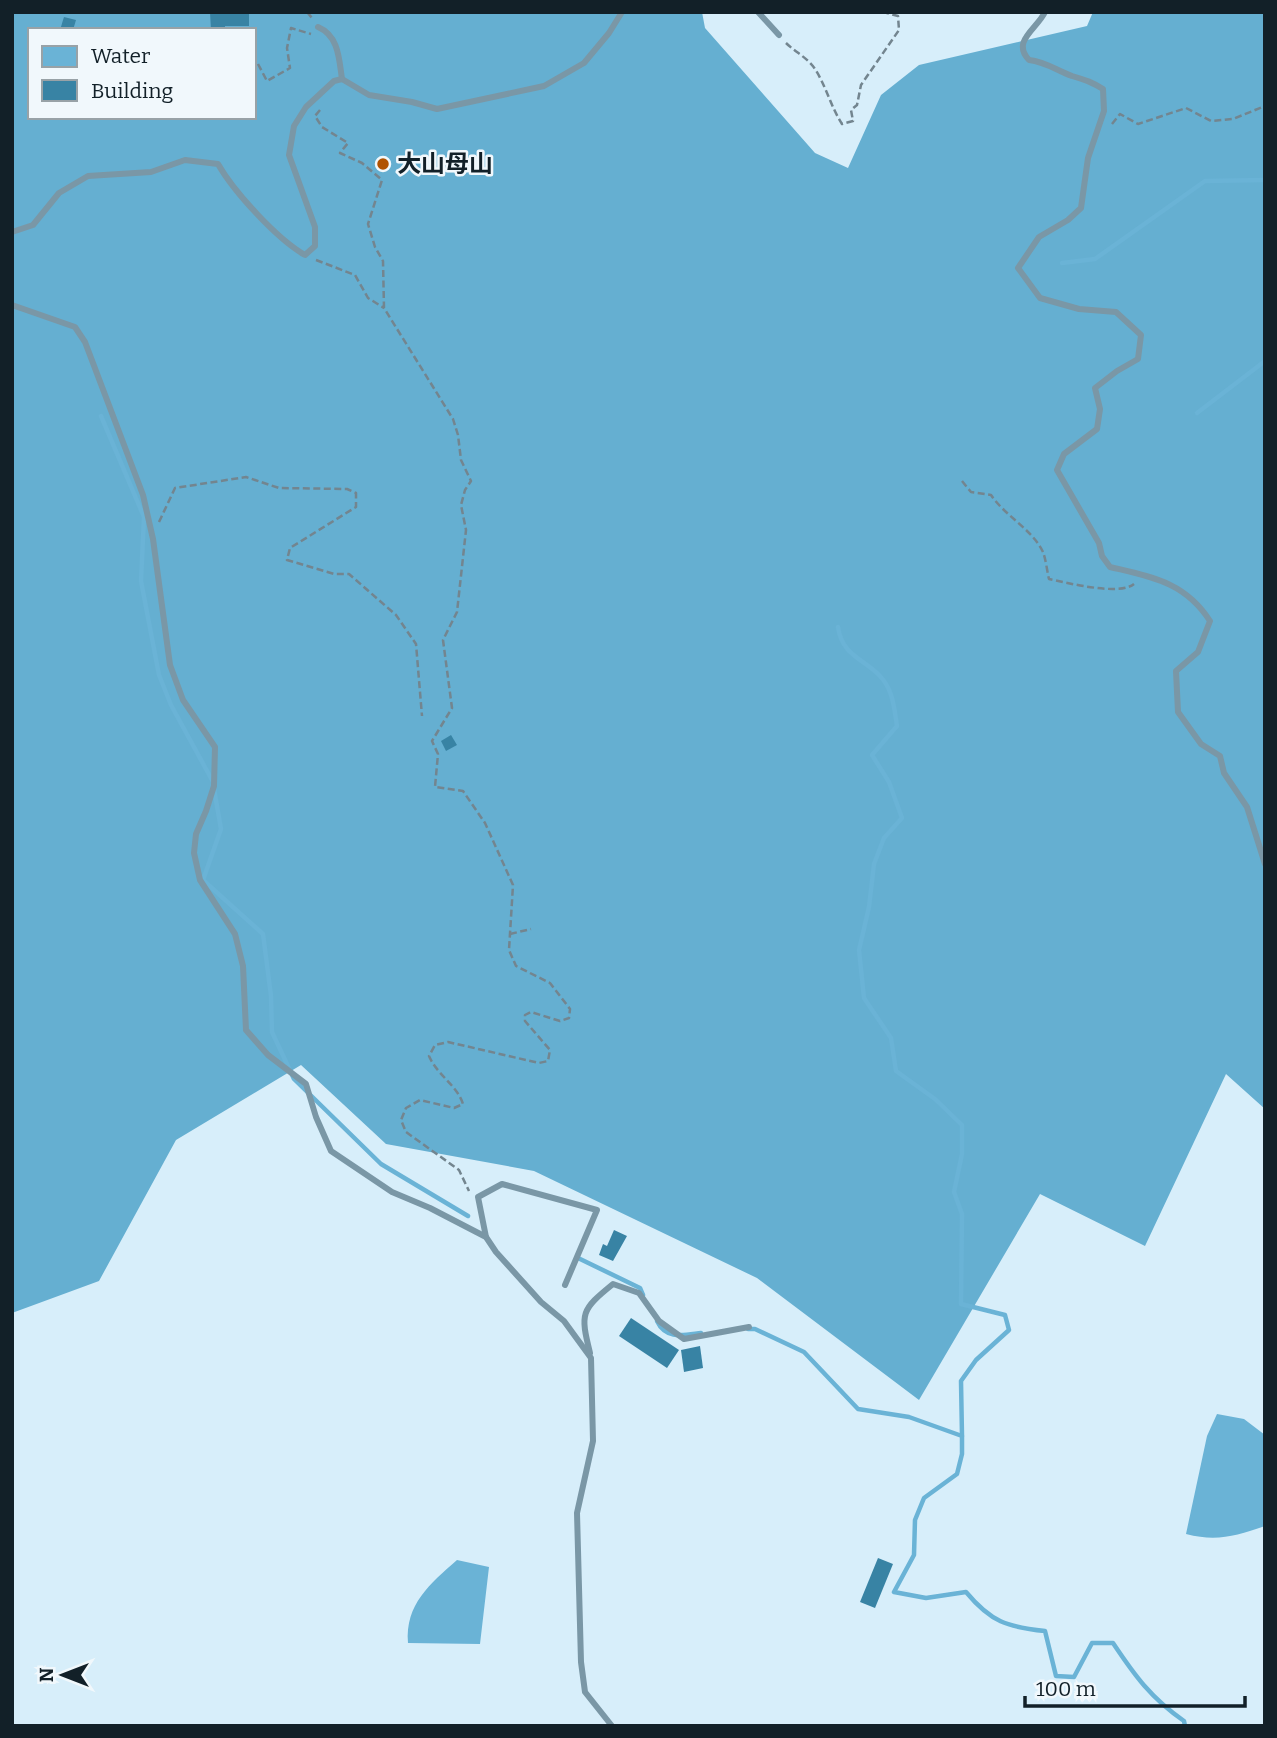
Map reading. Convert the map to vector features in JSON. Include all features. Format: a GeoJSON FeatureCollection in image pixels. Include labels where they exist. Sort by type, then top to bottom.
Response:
{"type":"FeatureCollection","features":[{"type":"Feature","properties":{"kind":"lane"},"geometry":{"type":"LineString","coordinates":[[12,232],[33,225],[59,193],[88,176],[151,172],[185,160],[202,161],[218,164],[226,178],[289,246],[305,256],[315,246],[315,227],[289,155],[294,126],[306,107],[334,81],[342,79],[369,95],[437,109],[544,86],[583,63],[609,33],[622,12]]}},
{"type":"Feature","properties":{"kind":"lane"},"geometry":{"type":"LineString","coordinates":[[758,12],[779,35]]}},
{"type":"Feature","properties":{"kind":"lane"},"geometry":{"type":"LineString","coordinates":[[1045,12],[1039,24],[1027,34],[1022,44],[1023,54],[1029,60],[1044,62],[1072,76],[1087,78],[1103,89],[1104,111],[1088,158],[1080,208],[1068,220],[1039,237],[1018,268],[1040,298],[1079,309],[1116,312],[1141,335],[1138,359],[1095,388],[1100,409],[1097,429],[1064,454],[1057,470],[1110,567],[1144,575],[1181,589],[1210,621],[1199,652],[1176,671],[1178,712],[1201,744],[1220,756],[1224,773],[1247,807],[1265,863]]}},
{"type":"Feature","properties":{"kind":"lane"},"geometry":{"type":"LineString","coordinates":[[318,26],[333,37],[342,79]]}},
{"type":"Feature","properties":{"kind":"lane"},"geometry":{"type":"LineString","coordinates":[[12,304],[75,327],[85,342],[143,495],[153,538],[170,665],[183,701],[215,747],[214,786],[196,834],[194,853],[200,880],[235,934],[243,966],[246,1030],[268,1055],[306,1084],[316,1117],[331,1151],[392,1192],[486,1237]]}},
{"type":"Feature","properties":{"kind":"lane"},"geometry":{"type":"LineString","coordinates":[[565,1285],[597,1210],[502,1184],[478,1197],[486,1237],[496,1252],[541,1302],[564,1321],[591,1358]]}},
{"type":"Feature","properties":{"kind":"lane"},"geometry":{"type":"LineString","coordinates":[[612,1726],[585,1692],[581,1662],[577,1513],[593,1441],[591,1358],[582,1322],[590,1303],[613,1284],[639,1293],[659,1321],[684,1339],[749,1327]]}},
{"type":"Feature","properties":{"kind":"path"},"geometry":{"type":"LineString","coordinates":[[779,35],[787,45],[810,62],[842,124],[853,121],[851,110],[857,105],[861,85],[899,30],[898,16],[883,12]]}},
{"type":"Feature","properties":{"kind":"path"},"geometry":{"type":"LineString","coordinates":[[258,64],[267,81],[290,68],[287,48],[290,28],[317,36],[327,30]]}},
{"type":"Feature","properties":{"kind":"path"},"geometry":{"type":"LineString","coordinates":[[1097,134],[1110,126],[1120,114],[1138,124],[1186,108],[1211,121],[1233,119],[1265,106]]}},
{"type":"Feature","properties":{"kind":"path"},"geometry":{"type":"LineString","coordinates":[[322,107],[315,116],[321,125],[348,143],[341,153],[362,163],[382,180],[368,224],[375,247],[383,261],[384,308]]}},
{"type":"Feature","properties":{"kind":"path"},"geometry":{"type":"LineString","coordinates":[[305,256],[355,275],[368,298],[384,308],[453,419],[461,460],[471,481],[461,505],[466,530],[459,603],[443,640],[452,708],[432,741],[439,754],[435,787],[463,791],[485,823],[513,885],[509,950],[516,966],[550,983],[570,1009],[569,1017],[560,1021],[531,1012],[526,1015],[525,1021],[550,1050],[548,1061],[539,1063],[448,1042],[435,1045],[429,1056],[434,1068],[460,1093],[463,1104],[454,1108],[420,1100],[406,1108],[401,1120],[406,1132],[459,1170],[467,1190],[478,1197]]}},
{"type":"Feature","properties":{"kind":"path"},"geometry":{"type":"LineString","coordinates":[[153,538],[169,497],[176,488],[192,484],[246,477],[279,488],[346,489],[356,493],[356,507],[290,548],[287,560],[334,574],[349,574],[396,615],[416,644],[422,716]]}},
{"type":"Feature","properties":{"kind":"path"},"geometry":{"type":"LineString","coordinates":[[962,481],[971,492],[991,495],[999,507],[1034,541],[1043,552],[1049,579],[1109,589],[1129,587],[1144,575]]}},
{"type":"Feature","properties":{"kind":"path"},"geometry":{"type":"LineString","coordinates":[[510,934],[531,929]]}},
{"type":"Feature","properties":{"kind":"shaded area"},"geometry":{"type":"Polygon","coordinates":[[[12,12],[702,12],[705,28],[815,153],[848,168],[881,95],[919,65],[1087,26],[1093,12],[1265,12],[1265,1109],[1226,1074],[1145,1246],[1040,1194],[919,1400],[757,1278],[534,1171],[386,1144],[301,1065],[176,1140],[99,1281],[12,1313],[12,12]]]}},
{"type":"Feature","properties":{"kind":"water"},"geometry":{"type":"Polygon","coordinates":[[[1217,1414],[1244,1419],[1265,1435],[1265,1526],[1226,1537],[1207,1538],[1186,1534],[1207,1436],[1217,1414]]]}},
{"type":"Feature","properties":{"kind":"water"},"geometry":{"type":"Polygon","coordinates":[[[457,1560],[489,1567],[480,1644],[408,1643],[408,1629],[415,1606],[429,1587],[457,1560]]]}},
{"type":"Feature","properties":{"kind":"building"},"geometry":{"type":"Polygon","coordinates":[[[210,12],[249,12],[249,26],[211,28],[210,12]]]}},
{"type":"Feature","properties":{"kind":"building"},"geometry":{"type":"Polygon","coordinates":[[[64,17],[76,20],[74,28],[61,28],[64,17]]]}},
{"type":"Feature","properties":{"kind":"building"},"geometry":{"type":"Polygon","coordinates":[[[451,735],[457,745],[446,751],[441,741],[451,735]]]}},
{"type":"Feature","properties":{"kind":"building"},"geometry":{"type":"Polygon","coordinates":[[[614,1230],[627,1236],[613,1261],[599,1255],[603,1244],[607,1246],[614,1230]]]}},
{"type":"Feature","properties":{"kind":"building"},"geometry":{"type":"Polygon","coordinates":[[[631,1318],[679,1350],[667,1368],[619,1336],[631,1318]]]}},
{"type":"Feature","properties":{"kind":"building"},"geometry":{"type":"Polygon","coordinates":[[[700,1346],[703,1368],[684,1372],[681,1350],[700,1346]]]}},
{"type":"Feature","properties":{"kind":"building"},"geometry":{"type":"Polygon","coordinates":[[[878,1558],[893,1564],[875,1608],[860,1602],[878,1558]]]}},
{"type":"Feature","properties":{"kind":"waterway"},"geometry":{"type":"LineString","coordinates":[[1062,263],[1095,259],[1205,181],[1265,180]]}},
{"type":"Feature","properties":{"kind":"waterway"},"geometry":{"type":"LineString","coordinates":[[1197,413],[1265,361]]}},
{"type":"Feature","properties":{"kind":"waterway"},"geometry":{"type":"LineString","coordinates":[[101,416],[144,517],[141,581],[159,675],[171,705],[212,780]]}},
{"type":"Feature","properties":{"kind":"waterway"},"geometry":{"type":"LineString","coordinates":[[838,627],[848,650],[873,669],[887,686],[897,726],[872,755],[889,782],[902,818],[884,838],[874,864],[869,907],[859,950],[864,998],[891,1038],[896,1071],[935,1099],[962,1125],[962,1154],[954,1192],[962,1214],[961,1304],[1005,1315],[1009,1330],[976,1360],[961,1381],[962,1436]]}},
{"type":"Feature","properties":{"kind":"waterway"},"geometry":{"type":"LineString","coordinates":[[214,789],[221,829],[203,880],[263,934],[271,996],[272,1032],[294,1079],[381,1164],[468,1216]]}},
{"type":"Feature","properties":{"kind":"waterway"},"geometry":{"type":"LineString","coordinates":[[578,1258],[640,1288],[643,1295]]}},
{"type":"Feature","properties":{"kind":"waterway"},"geometry":{"type":"LineString","coordinates":[[657,1321],[670,1334],[701,1333]]}},
{"type":"Feature","properties":{"kind":"waterway"},"geometry":{"type":"LineString","coordinates":[[748,1329],[755,1329],[804,1352],[858,1409],[909,1417],[962,1436],[962,1454],[957,1474],[924,1498],[915,1520],[914,1555],[894,1592],[926,1598],[966,1592],[984,1610],[1001,1621],[1045,1631],[1056,1676],[1074,1677],[1092,1643],[1113,1643],[1144,1686],[1184,1721],[1185,1726]]}},
{"type":"Feature","properties":{"kind":"place","name":"大山母山"},"geometry":{"type":"Point","coordinates":[383,164]}}]}
